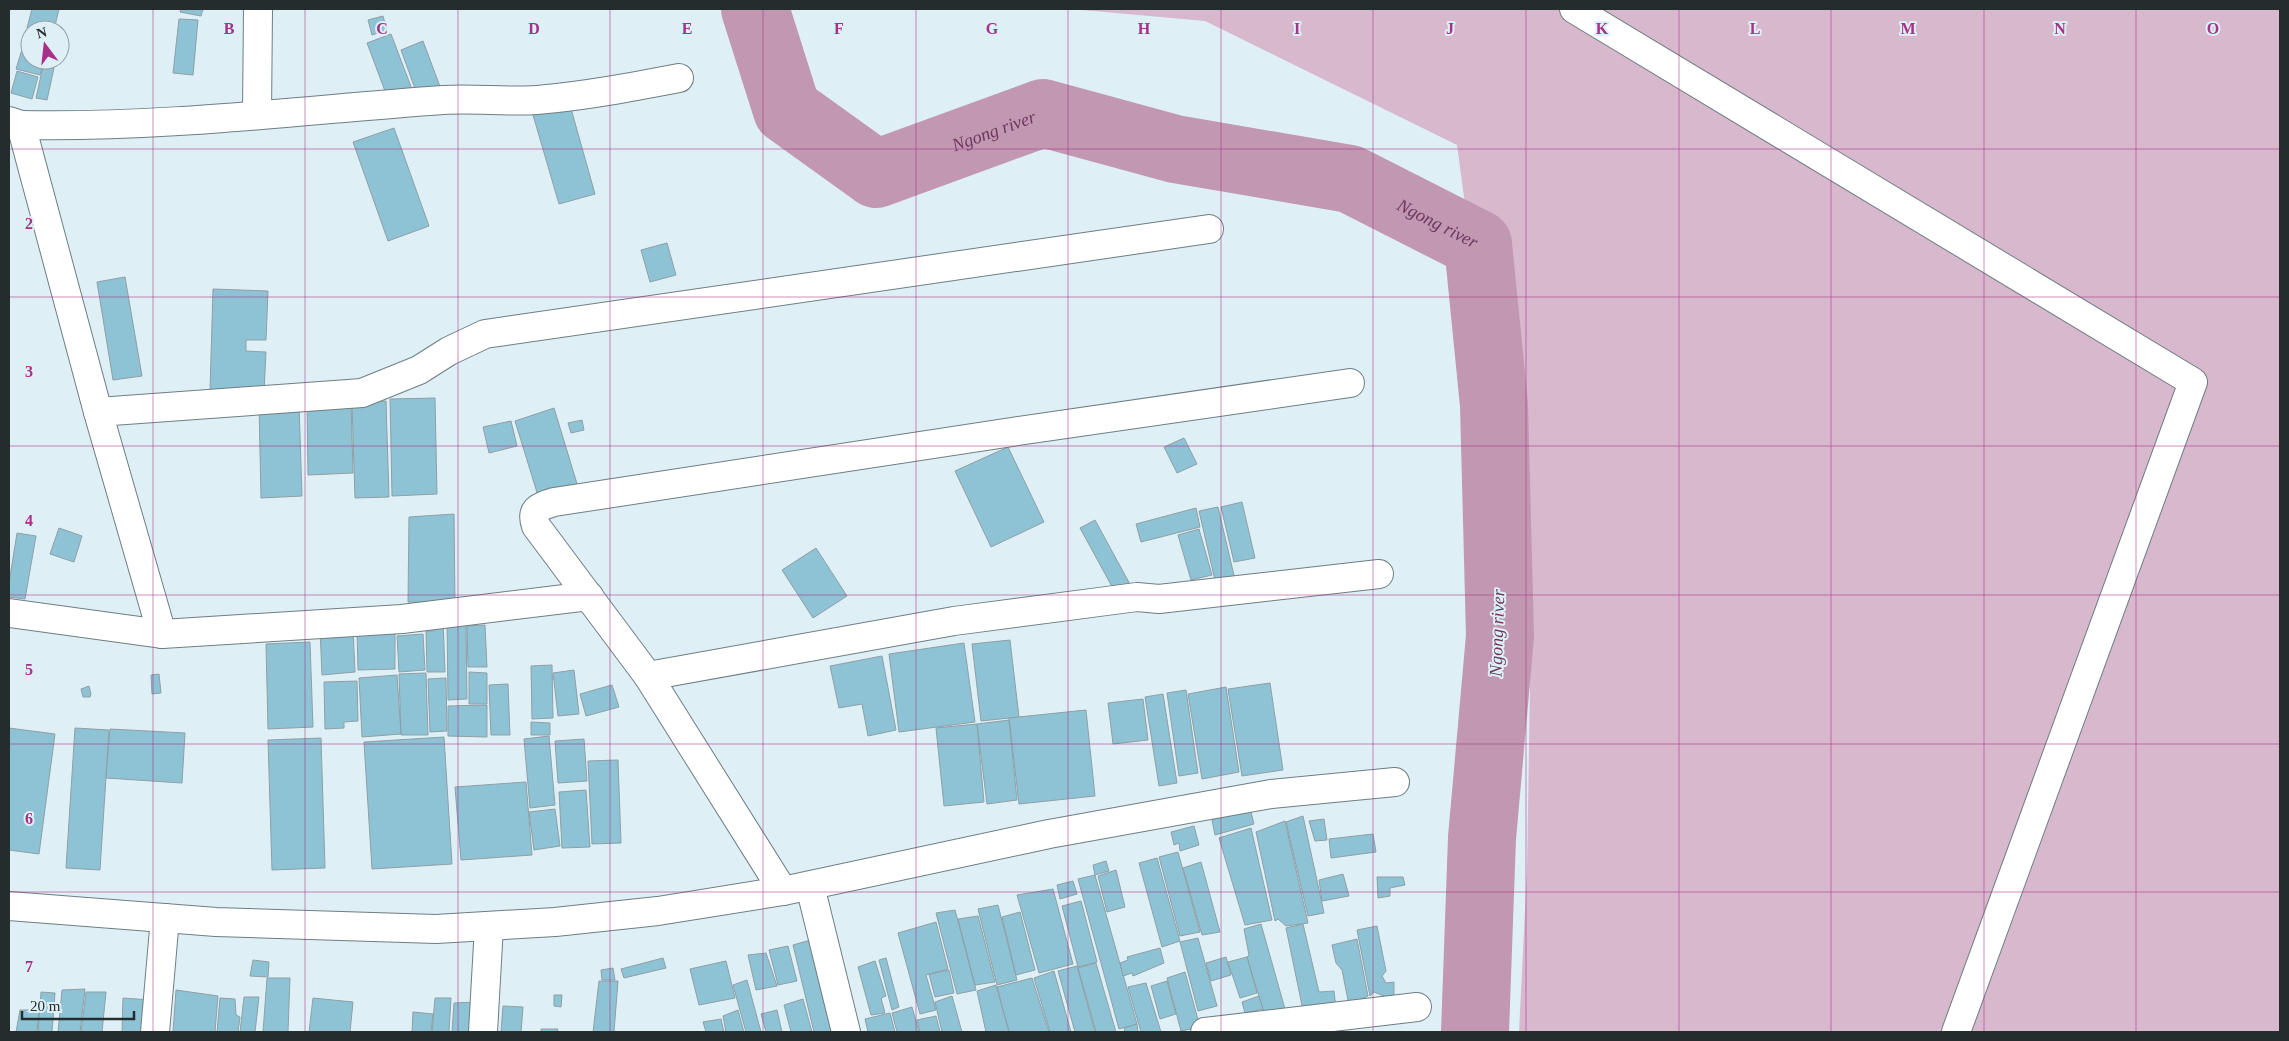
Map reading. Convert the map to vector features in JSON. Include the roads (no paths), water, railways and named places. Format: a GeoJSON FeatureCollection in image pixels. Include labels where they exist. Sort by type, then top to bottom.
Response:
{"type":"FeatureCollection","features":[{"type":"Feature","properties":{"kind":"street"},"geometry":{"type":"LineString","coordinates":[[257,115],[258,9]]}},
{"type":"Feature","properties":{"kind":"street"},"geometry":{"type":"LineString","coordinates":[[1574,9],[2193,382],[1956,1032]]}},
{"type":"Feature","properties":{"kind":"street"},"geometry":{"type":"LineString","coordinates":[[162,634],[15,123],[72,126],[257,115],[445,100],[536,100],[587,94],[679,78]]}},
{"type":"Feature","properties":{"kind":"street"},"geometry":{"type":"LineString","coordinates":[[98,412],[362,393],[419,370],[449,351],[485,334],[1209,229]]}},
{"type":"Feature","properties":{"kind":"street"},"geometry":{"type":"LineString","coordinates":[[784,891],[648,676],[536,526],[533,518],[535,511],[541,506],[554,502],[1046,426],[1350,383]]}},
{"type":"Feature","properties":{"kind":"street"},"geometry":{"type":"LineString","coordinates":[[648,676],[954,621],[1137,597],[1159,599],[1380,574]]}},
{"type":"Feature","properties":{"kind":"street"},"geometry":{"type":"LineString","coordinates":[[9,613],[162,634],[402,619],[589,596]]}},
{"type":"Feature","properties":{"kind":"street"},"geometry":{"type":"LineString","coordinates":[[9,906],[216,922],[436,929],[555,922],[649,912],[784,891],[1049,834],[1271,794],[1395,782]]}},
{"type":"Feature","properties":{"kind":"street"},"geometry":{"type":"LineString","coordinates":[[810,886],[846,1032]]}},
{"type":"Feature","properties":{"kind":"street"},"geometry":{"type":"LineString","coordinates":[[155,1032],[165,918]]}},
{"type":"Feature","properties":{"kind":"street"},"geometry":{"type":"LineString","coordinates":[[483,1032],[489,926]]}},
{"type":"Feature","properties":{"kind":"street"},"geometry":{"type":"LineString","coordinates":[[1204,1032],[1417,1007]]}},
{"type":"Feature","properties":{"kind":"waterway","name":"Ngong river"},"geometry":{"type":"LineString","coordinates":[[755,9],[787,110],[876,174],[1043,113],[1175,149],[1350,179],[1478,244],[1494,405],[1500,636],[1482,838],[1475,1032]]}}]}
